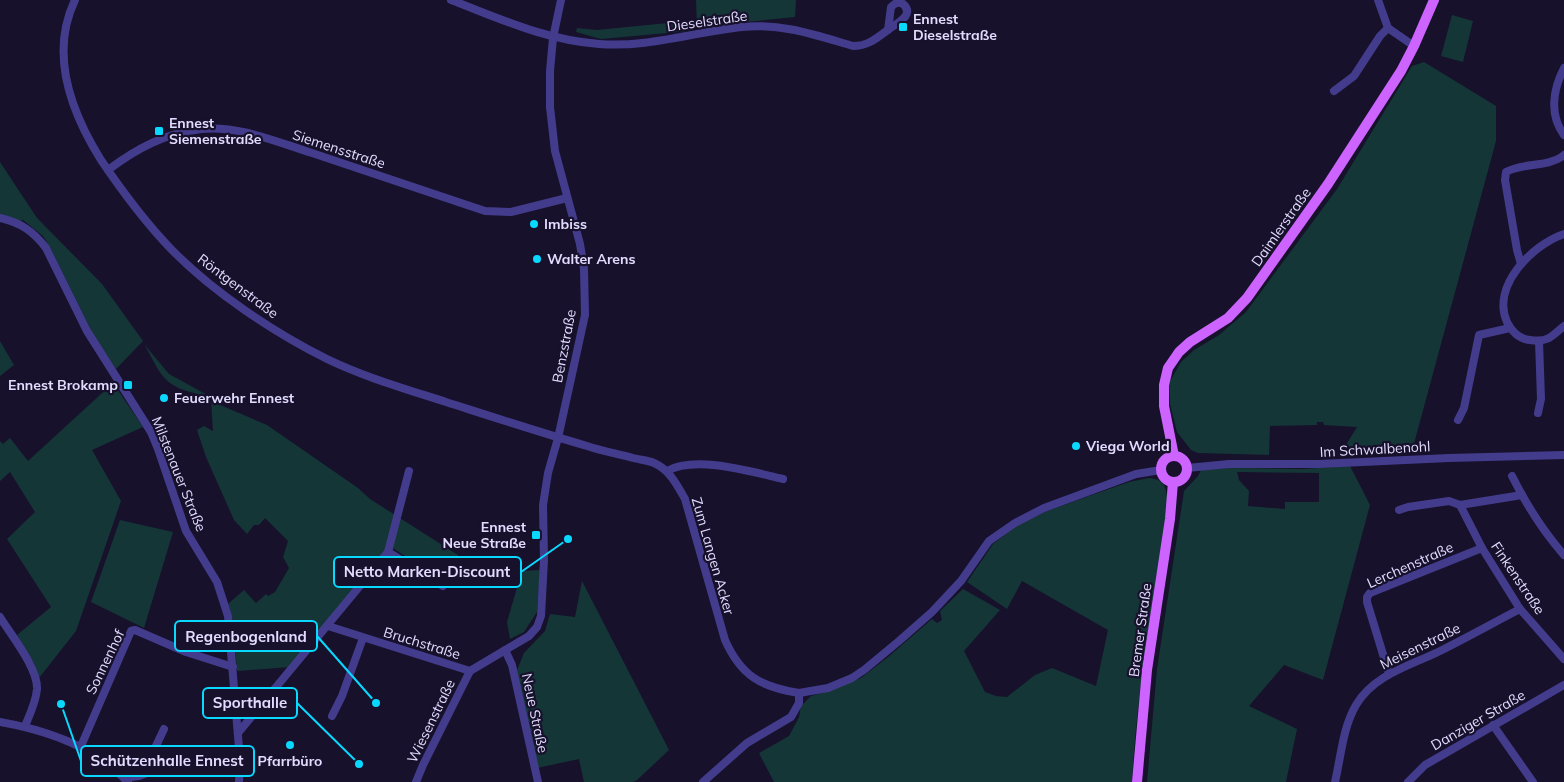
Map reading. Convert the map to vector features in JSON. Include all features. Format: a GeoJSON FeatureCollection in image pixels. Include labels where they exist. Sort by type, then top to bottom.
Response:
{"type":"FeatureCollection","features":[{"type":"Feature","properties":{"kind":"main road","name":"Daimlerstraße"},"geometry":{"type":"LineString","coordinates":[[1174,456],[1164,406],[1164,385],[1168,368],[1178,352],[1190,342],[1228,318],[1247,298],[1328,184],[1400,71],[1414,46],[1434,0]]}},
{"type":"Feature","properties":{"kind":"main road"},"geometry":{"type":"LineString","coordinates":[[1174,456],[1181,458],[1187,468],[1182,480],[1173,482],[1166,479],[1161,470],[1163,461],[1174,456]]}},
{"type":"Feature","properties":{"kind":"main road","name":"Bremer Straße"},"geometry":{"type":"LineString","coordinates":[[1137,782],[1147,670],[1170,519],[1173,482]]}},
{"type":"Feature","properties":{"kind":"street","name":"Röntgenstraße"},"geometry":{"type":"LineString","coordinates":[[75,0],[70,10],[63,39],[64,76],[72,104],[88,138],[108,170],[138,211],[172,250],[218,291],[264,324],[328,359],[383,382],[558,438]]}},
{"type":"Feature","properties":{"kind":"street"},"geometry":{"type":"LineString","coordinates":[[450,0],[553,38]]}},
{"type":"Feature","properties":{"kind":"street","name":"Benzstraße"},"geometry":{"type":"LineString","coordinates":[[504,650],[529,636],[537,626],[541,616],[544,560],[543,505],[548,473],[558,438],[585,315],[584,269],[574,220],[555,151],[550,107],[550,71],[553,38],[561,0]]}},
{"type":"Feature","properties":{"kind":"street"},"geometry":{"type":"LineString","coordinates":[[1378,0],[1388,28],[1414,46]]}},
{"type":"Feature","properties":{"kind":"street","name":"Dieselstraße"},"geometry":{"type":"LineString","coordinates":[[553,38],[600,44],[624,44],[672,39],[741,27],[767,26],[800,30],[853,46],[861,46],[872,42],[888,30]]}},
{"type":"Feature","properties":{"kind":"street"},"geometry":{"type":"LineString","coordinates":[[1334,91],[1354,76],[1380,36],[1388,28]]}},
{"type":"Feature","properties":{"kind":"street"},"geometry":{"type":"LineString","coordinates":[[1564,68],[1558,82],[1554,114],[1564,135]]}},
{"type":"Feature","properties":{"kind":"street","name":"Siemensstraße"},"geometry":{"type":"LineString","coordinates":[[108,170],[133,152],[174,134],[200,129],[221,128],[268,140],[485,211],[511,212],[567,198]]}},
{"type":"Feature","properties":{"kind":"street"},"geometry":{"type":"LineString","coordinates":[[1521,264],[1505,180],[1506,172],[1513,168],[1553,161],[1564,155]]}},
{"type":"Feature","properties":{"kind":"street","name":"Milstenauer Straße"},"geometry":{"type":"LineString","coordinates":[[0,218],[24,226],[46,248],[87,331],[150,432],[158,449],[186,531],[217,582],[228,616],[240,760],[239,782]]}},
{"type":"Feature","properties":{"kind":"street"},"geometry":{"type":"LineString","coordinates":[[1564,234],[1535,251],[1521,264],[1505,290],[1504,307],[1505,318],[1510,328],[1524,340],[1539,341],[1549,338],[1564,326]]}},
{"type":"Feature","properties":{"kind":"street"},"geometry":{"type":"LineString","coordinates":[[1458,420],[1464,408],[1478,335],[1510,328]]}},
{"type":"Feature","properties":{"kind":"street"},"geometry":{"type":"LineString","coordinates":[[1538,413],[1540,399],[1539,341]]}},
{"type":"Feature","properties":{"kind":"street"},"geometry":{"type":"LineString","coordinates":[[558,438],[655,463],[667,471],[676,466],[730,466],[783,480]]}},
{"type":"Feature","properties":{"kind":"street","name":"Im Schwalbenohl"},"geometry":{"type":"LineString","coordinates":[[1187,468],[1229,464],[1319,464],[1449,458],[1564,456]]}},
{"type":"Feature","properties":{"kind":"street"},"geometry":{"type":"LineString","coordinates":[[703,782],[748,743],[791,717],[799,703],[799,693],[828,688],[852,678],[885,653],[932,612],[958,585],[989,541],[1015,523],[1044,508],[1136,474],[1161,470]]}},
{"type":"Feature","properties":{"kind":"street"},"geometry":{"type":"LineString","coordinates":[[238,733],[388,552],[409,471]]}},
{"type":"Feature","properties":{"kind":"street","name":"Zum Langen Acker"},"geometry":{"type":"LineString","coordinates":[[667,471],[676,481],[685,499],[730,652],[746,672],[758,681],[770,687],[799,693]]}},
{"type":"Feature","properties":{"kind":"street"},"geometry":{"type":"LineString","coordinates":[[1512,476],[1543,531],[1564,555]]}},
{"type":"Feature","properties":{"kind":"street"},"geometry":{"type":"LineString","coordinates":[[1399,510],[1449,501],[1460,505],[1522,495]]}},
{"type":"Feature","properties":{"kind":"street","name":"Finkenstraße"},"geometry":{"type":"LineString","coordinates":[[1460,505],[1482,548],[1520,609],[1564,659]]}},
{"type":"Feature","properties":{"kind":"street","name":"Lerchenstraße"},"geometry":{"type":"LineString","coordinates":[[1389,674],[1367,602],[1367,596],[1406,577],[1482,548]]}},
{"type":"Feature","properties":{"kind":"street"},"geometry":{"type":"LineString","coordinates":[[388,552],[443,586]]}},
{"type":"Feature","properties":{"kind":"street","name":"Meisenstraße"},"geometry":{"type":"LineString","coordinates":[[1336,782],[1351,715],[1366,691],[1377,681],[1389,674],[1438,652],[1520,609]]}},
{"type":"Feature","properties":{"kind":"street"},"geometry":{"type":"LineString","coordinates":[[0,617],[30,665],[35,678],[37,688],[34,704],[25,726]]}},
{"type":"Feature","properties":{"kind":"street","name":"Bruchstraße"},"geometry":{"type":"LineString","coordinates":[[328,626],[470,671],[504,650]]}},
{"type":"Feature","properties":{"kind":"street","name":"Sonnenhof"},"geometry":{"type":"LineString","coordinates":[[81,746],[131,632],[135,630],[186,652],[233,667]]}},
{"type":"Feature","properties":{"kind":"street"},"geometry":{"type":"LineString","coordinates":[[332,716],[342,696],[363,638]]}},
{"type":"Feature","properties":{"kind":"street","name":"Neue Straße"},"geometry":{"type":"LineString","coordinates":[[504,650],[512,665],[538,782]]}},
{"type":"Feature","properties":{"kind":"street","name":"Wiesenstraße"},"geometry":{"type":"LineString","coordinates":[[416,782],[470,671]]}},
{"type":"Feature","properties":{"kind":"street","name":"Danziger Straße"},"geometry":{"type":"LineString","coordinates":[[1408,782],[1425,765],[1564,685]]}},
{"type":"Feature","properties":{"kind":"street"},"geometry":{"type":"LineString","coordinates":[[0,722],[25,726],[81,746],[126,780],[147,773],[153,765],[155,748],[164,729]]}},
{"type":"Feature","properties":{"kind":"street"},"geometry":{"type":"LineString","coordinates":[[1494,725],[1533,782]]}},
{"type":"Feature","properties":{"kind":"green space"},"geometry":{"type":"Polygon","coordinates":[[[696,0],[796,0],[795,17],[697,27],[696,0]]]}},
{"type":"Feature","properties":{"kind":"green space"},"geometry":{"type":"Polygon","coordinates":[[[1452,15],[1473,21],[1463,62],[1441,56],[1452,15]]]}},
{"type":"Feature","properties":{"kind":"green space"},"geometry":{"type":"Polygon","coordinates":[[[688,21],[689,31],[601,39],[576,32],[577,28],[597,30],[688,21]]]}},
{"type":"Feature","properties":{"kind":"green space"},"geometry":{"type":"Polygon","coordinates":[[[1424,62],[1496,106],[1496,141],[1412,451],[1341,453],[1357,427],[1324,425],[1323,422],[1317,422],[1317,425],[1270,426],[1269,455],[1198,453],[1191,450],[1177,432],[1170,404],[1169,383],[1181,362],[1194,350],[1219,335],[1246,312],[1337,189],[1412,66],[1424,62]]]}},
{"type":"Feature","properties":{"kind":"green space"},"geometry":{"type":"Polygon","coordinates":[[[0,162],[37,218],[102,284],[143,341],[116,369],[93,334],[43,236],[23,220],[16,222],[0,218],[0,162]]]}},
{"type":"Feature","properties":{"kind":"green space"},"geometry":{"type":"Polygon","coordinates":[[[0,341],[14,365],[0,376],[0,341]]]}},
{"type":"Feature","properties":{"kind":"green space"},"geometry":{"type":"Polygon","coordinates":[[[144,344],[169,374],[211,397],[184,390],[170,383],[159,370],[144,344]]]}},
{"type":"Feature","properties":{"kind":"green space"},"geometry":{"type":"Polygon","coordinates":[[[113,383],[143,427],[92,450],[121,501],[76,631],[39,678],[34,663],[17,635],[51,607],[7,539],[35,512],[10,472],[0,481],[0,441],[3,444],[10,438],[28,461],[113,383]]]}},
{"type":"Feature","properties":{"kind":"green space"},"geometry":{"type":"Polygon","coordinates":[[[211,401],[267,425],[358,488],[370,499],[458,555],[451,586],[388,545],[290,667],[237,671],[232,615],[228,604],[244,590],[256,603],[266,594],[268,596],[275,592],[289,568],[283,557],[288,541],[265,518],[259,525],[254,525],[247,534],[234,520],[206,457],[197,430],[204,426],[213,431],[211,401]]]}},
{"type":"Feature","properties":{"kind":"green space"},"geometry":{"type":"Polygon","coordinates":[[[1350,466],[1370,505],[1323,680],[1284,665],[1249,706],[1297,729],[1286,782],[1147,782],[1157,669],[1184,491],[1201,470],[1227,468],[1302,469],[1350,466]],[[1237,472],[1239,480],[1249,491],[1248,506],[1285,509],[1285,502],[1319,502],[1319,473],[1237,472]]]}},
{"type":"Feature","properties":{"kind":"green space"},"geometry":{"type":"Polygon","coordinates":[[[1149,478],[1160,481],[1165,487],[1168,507],[1151,609],[1134,747],[1132,782],[774,782],[759,753],[789,736],[799,717],[801,706],[811,696],[835,689],[861,678],[932,619],[937,623],[942,620],[940,611],[963,589],[1000,610],[964,651],[985,692],[1007,697],[1035,675],[1052,668],[1096,686],[1108,630],[1022,581],[1007,609],[967,582],[993,544],[1017,526],[1047,511],[1129,482],[1149,478]]]}},
{"type":"Feature","properties":{"kind":"green space"},"geometry":{"type":"Polygon","coordinates":[[[120,520],[173,532],[144,628],[91,602],[120,520]]]}},
{"type":"Feature","properties":{"kind":"green space"},"geometry":{"type":"Polygon","coordinates":[[[540,570],[537,612],[524,632],[510,639],[507,622],[522,571],[540,570]]]}},
{"type":"Feature","properties":{"kind":"green space"},"geometry":{"type":"Polygon","coordinates":[[[582,581],[669,750],[633,782],[584,782],[579,759],[537,768],[517,670],[524,653],[545,631],[550,614],[575,617],[582,581]]]}},
{"type":"Feature","properties":{"kind":"place","name":"Ennest Dieselstraße"},"geometry":{"type":"Point","coordinates":[903,27]}},
{"type":"Feature","properties":{"kind":"place","name":"Ennest Siemenstraße"},"geometry":{"type":"Point","coordinates":[159,131]}},
{"type":"Feature","properties":{"kind":"place","name":"Imbiss"},"geometry":{"type":"Point","coordinates":[534,224]}},
{"type":"Feature","properties":{"kind":"place","name":"Walter Arens"},"geometry":{"type":"Point","coordinates":[537,259]}},
{"type":"Feature","properties":{"kind":"place","name":"Ennest Brokamp"},"geometry":{"type":"Point","coordinates":[128,385]}},
{"type":"Feature","properties":{"kind":"place","name":"Feuerwehr Ennest"},"geometry":{"type":"Point","coordinates":[164,398]}},
{"type":"Feature","properties":{"kind":"place","name":"Viega World"},"geometry":{"type":"Point","coordinates":[1076,446]}},
{"type":"Feature","properties":{"kind":"place","name":"Ennest Neue Straße"},"geometry":{"type":"Point","coordinates":[536,535]}},
{"type":"Feature","properties":{"kind":"place","name":"Netto Marken-Discount"},"geometry":{"type":"Point","coordinates":[568,539]}},
{"type":"Feature","properties":{"kind":"place","name":"Regenbogenland"},"geometry":{"type":"Point","coordinates":[376,703]}},
{"type":"Feature","properties":{"kind":"place","name":"Schützenhalle Ennest"},"geometry":{"type":"Point","coordinates":[61,704]}},
{"type":"Feature","properties":{"kind":"place","name":"Pfarrbüro"},"geometry":{"type":"Point","coordinates":[290,745]}},
{"type":"Feature","properties":{"kind":"place","name":"Sporthalle"},"geometry":{"type":"Point","coordinates":[359,764]}}]}
